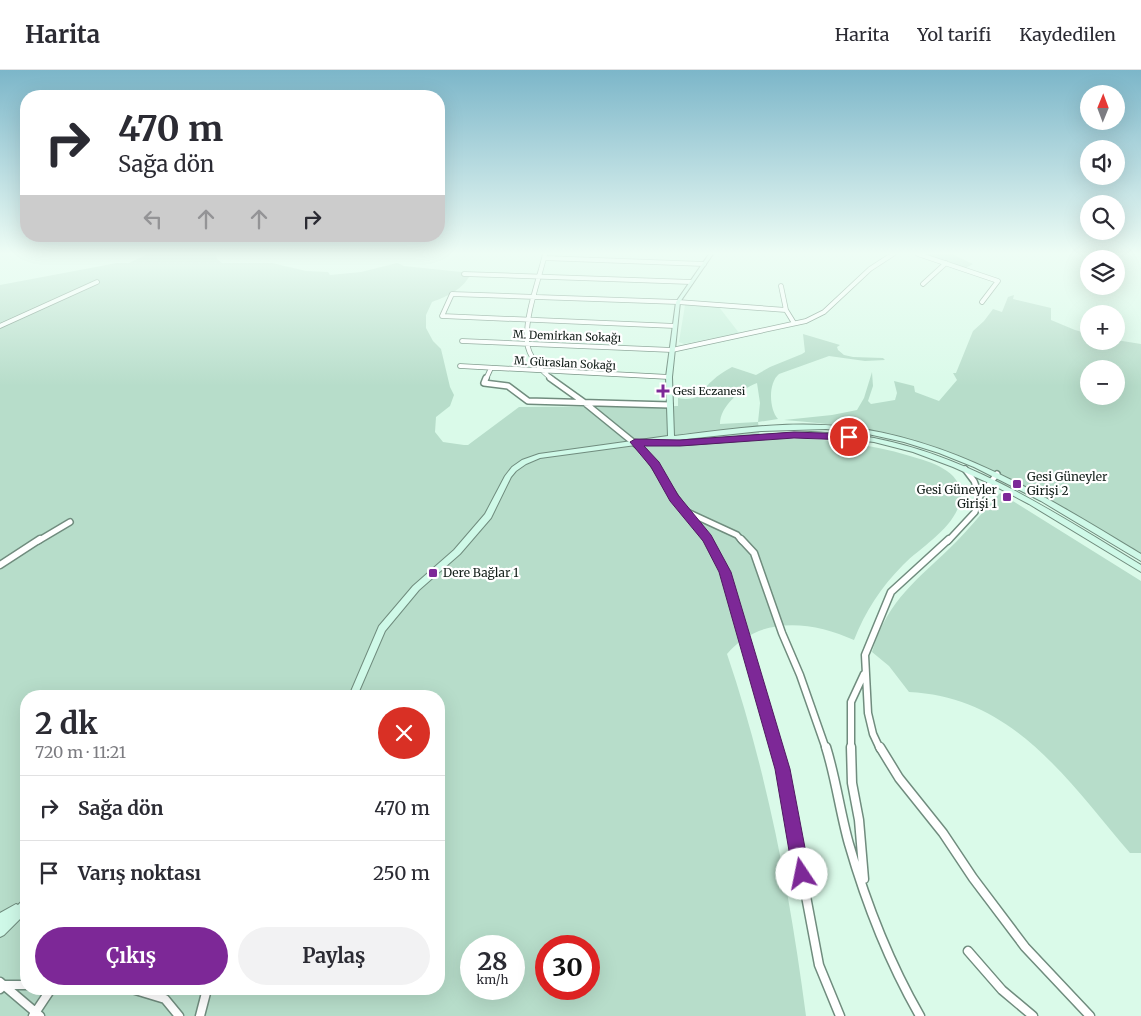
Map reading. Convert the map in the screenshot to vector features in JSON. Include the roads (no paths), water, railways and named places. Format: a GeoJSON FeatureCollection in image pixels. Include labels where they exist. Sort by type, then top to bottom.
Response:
{"type":"FeatureCollection","features":[{"type":"Feature","properties":{"kind":"street"},"geometry":{"type":"LineString","coordinates":[[0,326],[61,298]]}},
{"type":"Feature","properties":{"kind":"street"},"geometry":{"type":"LineString","coordinates":[[450,298],[442,316],[675,326]]}},
{"type":"Feature","properties":{"kind":"street"},"geometry":{"type":"LineString","coordinates":[[533,298],[527,343],[540,371],[635,442],[655,465],[674,498],[707,538],[725,572],[782,769],[819,965],[840,1016]]}},
{"type":"Feature","properties":{"kind":"street"},"geometry":{"type":"LineString","coordinates":[[566,298],[678,302],[786,310]]}},
{"type":"Feature","properties":{"kind":"street"},"geometry":{"type":"LineString","coordinates":[[670,438],[669,376],[678,302],[681,298]]}},
{"type":"Feature","properties":{"kind":"street"},"geometry":{"type":"LineString","coordinates":[[784,298],[786,310],[794,323]]}},
{"type":"Feature","properties":{"kind":"street","name":"M. Demirkan Sokağı"},"geometry":{"type":"LineString","coordinates":[[462,341],[672,350],[806,321],[824,312],[838,298]]}},
{"type":"Feature","properties":{"kind":"street"},"geometry":{"type":"LineString","coordinates":[[982,302],[985,298]]}},
{"type":"Feature","properties":{"kind":"street","name":"M. Güraslan Sokağı"},"geometry":{"type":"LineString","coordinates":[[460,366],[669,376]]}},
{"type":"Feature","properties":{"kind":"street"},"geometry":{"type":"LineString","coordinates":[[491,368],[484,383],[508,386],[528,401],[670,405]]}},
{"type":"Feature","properties":{"kind":"street"},"geometry":{"type":"LineString","coordinates":[[356,690],[382,629],[416,588],[457,552],[488,516],[508,476],[514,469],[524,462],[540,456],[635,442],[746,429],[828,428],[868,432],[905,440],[950,455],[994,477],[1035,494],[1141,558]]}},
{"type":"Feature","properties":{"kind":"street"},"geometry":{"type":"LineString","coordinates":[[635,442],[680,443],[750,437],[831,435],[868,439],[994,477],[1141,569]]}},
{"type":"Feature","properties":{"kind":"street"},"geometry":{"type":"LineString","coordinates":[[965,469],[974,481],[980,496]]}},
{"type":"Feature","properties":{"kind":"street"},"geometry":{"type":"LineString","coordinates":[[994,477],[980,496],[975,512],[946,544],[891,592],[865,655],[865,693],[868,713],[873,734],[886,760],[943,833],[978,885],[1025,947],[1090,1016]]}},
{"type":"Feature","properties":{"kind":"street"},"geometry":{"type":"LineString","coordinates":[[685,511],[737,535],[754,553],[782,633],[800,675],[827,750],[849,844],[875,921],[900,983],[920,1016]]}},
{"type":"Feature","properties":{"kind":"street"},"geometry":{"type":"LineString","coordinates":[[0,565],[44,536],[70,522]]}},
{"type":"Feature","properties":{"kind":"street"},"geometry":{"type":"LineString","coordinates":[[864,888],[859,820],[852,783],[850,736],[851,702],[866,670]]}},
{"type":"Feature","properties":{"kind":"street"},"geometry":{"type":"LineString","coordinates":[[0,920],[20,908]]}},
{"type":"Feature","properties":{"kind":"street"},"geometry":{"type":"LineString","coordinates":[[0,931],[20,910]]}},
{"type":"Feature","properties":{"kind":"street"},"geometry":{"type":"LineString","coordinates":[[968,952],[1009,998],[1033,1016]]}},
{"type":"Feature","properties":{"kind":"street"},"geometry":{"type":"LineString","coordinates":[[1,985],[20,985]]}},
{"type":"Feature","properties":{"kind":"street"},"geometry":{"type":"LineString","coordinates":[[1,985],[36,1015],[48,995]]}},
{"type":"Feature","properties":{"kind":"street"},"geometry":{"type":"LineString","coordinates":[[152,995],[165,999],[179,1016]]}},
{"type":"Feature","properties":{"kind":"street"},"geometry":{"type":"LineString","coordinates":[[200,1016],[205,995]]}},
{"type":"Feature","properties":{"kind":"place","name":"Gesi Eczanesi"},"geometry":{"type":"Point","coordinates":[663,391]}},
{"type":"Feature","properties":{"kind":"place","name":"Gesi Güneyler Girişi 2"},"geometry":{"type":"Point","coordinates":[1017,484]}},
{"type":"Feature","properties":{"kind":"place","name":"Gesi Güneyler Girişi 1"},"geometry":{"type":"Point","coordinates":[1007,497]}},
{"type":"Feature","properties":{"kind":"place","name":"Dere Bağlar 1"},"geometry":{"type":"Point","coordinates":[433,573]}}]}
